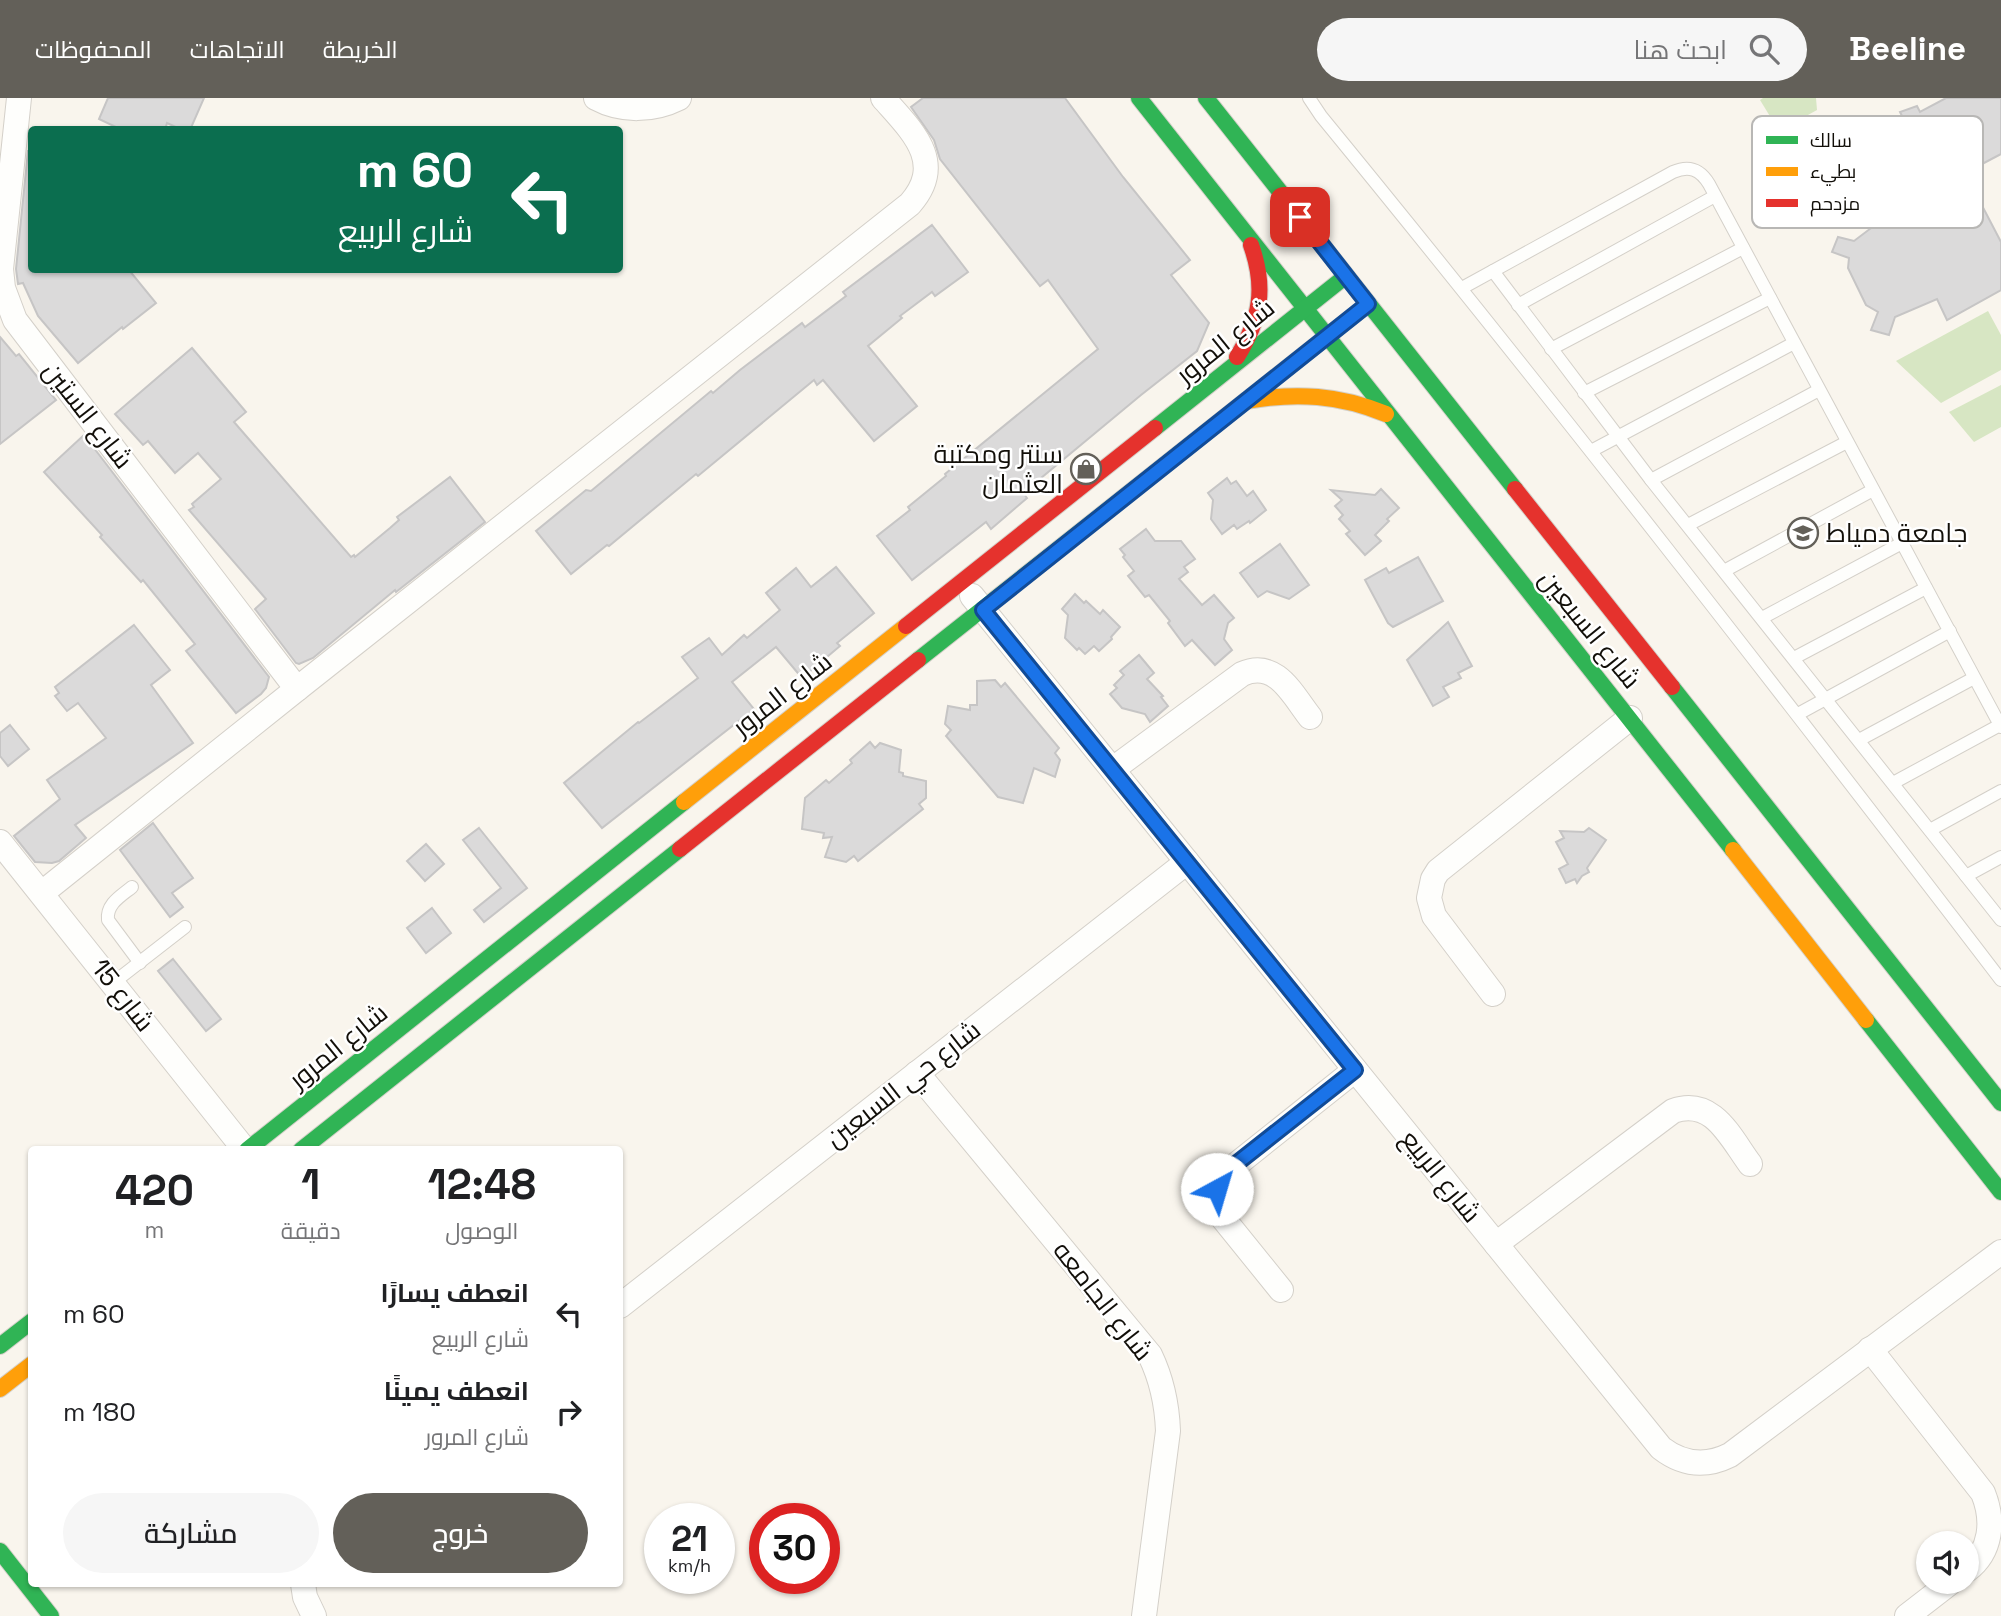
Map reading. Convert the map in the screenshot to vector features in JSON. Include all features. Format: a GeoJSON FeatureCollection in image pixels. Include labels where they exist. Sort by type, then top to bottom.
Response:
{"type":"FeatureCollection","features":[{"type":"Feature","properties":{"kind":"main road","name":"شارع السبعين"},"geometry":{"type":"LineString","coordinates":[[1139,98],[2001,1192]]}},
{"type":"Feature","properties":{"kind":"main road","name":"شارع السبعين"},"geometry":{"type":"LineString","coordinates":[[1206,98],[2001,1103]]}},
{"type":"Feature","properties":{"kind":"main road"},"geometry":{"type":"LineString","coordinates":[[1223,374],[1240,354],[1252,332],[1260,298],[1257,264],[1244,232]]}},
{"type":"Feature","properties":{"kind":"main road","name":"شارع المرور"},"geometry":{"type":"LineString","coordinates":[[251,1146],[1346,276]]}},
{"type":"Feature","properties":{"kind":"main road"},"geometry":{"type":"LineString","coordinates":[[306,1146],[1368,304]]}},
{"type":"Feature","properties":{"kind":"main road"},"geometry":{"type":"LineString","coordinates":[[1247,401],[1282,394],[1318,394],[1354,401],[1387,414]]}},
{"type":"Feature","properties":{"kind":"main road"},"geometry":{"type":"LineString","coordinates":[[0,1346],[28,1324]]}},
{"type":"Feature","properties":{"kind":"main road"},"geometry":{"type":"LineString","coordinates":[[0,1389],[28,1367]]}},
{"type":"Feature","properties":{"kind":"main road"},"geometry":{"type":"LineString","coordinates":[[0,1551],[28,1587]]}},
{"type":"Feature","properties":{"kind":"main road"},"geometry":{"type":"LineString","coordinates":[[28,1587],[51,1616]]}},
{"type":"Feature","properties":{"kind":"street","name":"شارع الستين"},"geometry":{"type":"LineString","coordinates":[[19,98],[1,269],[3,288],[12,313],[24,333],[297,688]]}},
{"type":"Feature","properties":{"kind":"street"},"geometry":{"type":"LineString","coordinates":[[596,98],[632,108],[662,105],[678,98]]}},
{"type":"Feature","properties":{"kind":"street"},"geometry":{"type":"LineString","coordinates":[[42,893],[910,204],[923,184],[925,162],[918,140],[883,98]]}},
{"type":"Feature","properties":{"kind":"street","name":"شارع الربيع"},"geometry":{"type":"LineString","coordinates":[[961,582],[1661,1448],[1671,1456],[1688,1462],[1710,1463],[1730,1455],[2001,1252]]}},
{"type":"Feature","properties":{"kind":"street"},"geometry":{"type":"LineString","coordinates":[[1112,769],[1242,674],[1250,671],[1259,670],[1274,674],[1310,717]]}},
{"type":"Feature","properties":{"kind":"street"},"geometry":{"type":"LineString","coordinates":[[1493,993],[1434,916],[1429,898],[1433,879],[1438,871],[1630,718]]}},
{"type":"Feature","properties":{"kind":"street","name":"شارع 15"},"geometry":{"type":"LineString","coordinates":[[3,850],[42,893],[243,1146]]}},
{"type":"Feature","properties":{"kind":"street","name":"شارع حي السبعين"},"geometry":{"type":"LineString","coordinates":[[623,1304],[1187,862]]}},
{"type":"Feature","properties":{"kind":"street"},"geometry":{"type":"LineString","coordinates":[[1281,1290],[1222,1217],[1216,1197],[1219,1182],[1222,1175],[1355,1070]]}},
{"type":"Feature","properties":{"kind":"street","name":"شارع الجامعه"},"geometry":{"type":"LineString","coordinates":[[917,1073],[1150,1355],[1158,1372],[1168,1410],[1168,1431],[1144,1616]]}},
{"type":"Feature","properties":{"kind":"street"},"geometry":{"type":"LineString","coordinates":[[1496,1244],[1667,1115],[1682,1108],[1700,1108],[1714,1116],[1750,1164]]}},
{"type":"Feature","properties":{"kind":"street"},"geometry":{"type":"LineString","coordinates":[[1870,1349],[1983,1493],[1990,1512],[1989,1534],[1979,1558]]}},
{"type":"Feature","properties":{"kind":"street"},"geometry":{"type":"LineString","coordinates":[[303,1587],[314,1616]]}},
{"type":"Feature","properties":{"kind":"street"},"geometry":{"type":"LineString","coordinates":[[1908,1616],[1936,1594]]}},
{"type":"Feature","properties":{"kind":"lane"},"geometry":{"type":"LineString","coordinates":[[1309,98],[1798,714],[2001,980]]}},
{"type":"Feature","properties":{"kind":"lane"},"geometry":{"type":"LineString","coordinates":[[1462,288],[1681,169],[1690,168],[1704,177],[2000,726],[1893,783]]}},
{"type":"Feature","properties":{"kind":"lane"},"geometry":{"type":"LineString","coordinates":[[1518,305],[1715,196]]}},
{"type":"Feature","properties":{"kind":"lane"},"geometry":{"type":"LineString","coordinates":[[1551,349],[1743,248]]}},
{"type":"Feature","properties":{"kind":"lane"},"geometry":{"type":"LineString","coordinates":[[1493,271],[1651,480],[2001,920]]}},
{"type":"Feature","properties":{"kind":"lane"},"geometry":{"type":"LineString","coordinates":[[1584,393],[1770,298]]}},
{"type":"Feature","properties":{"kind":"lane"},"geometry":{"type":"LineString","coordinates":[[1591,451],[1794,343]]}},
{"type":"Feature","properties":{"kind":"lane"},"geometry":{"type":"LineString","coordinates":[[1651,480],[1819,390]]}},
{"type":"Feature","properties":{"kind":"lane"},"geometry":{"type":"LineString","coordinates":[[1688,525],[1847,442]]}},
{"type":"Feature","properties":{"kind":"lane"},"geometry":{"type":"LineString","coordinates":[[1724,571],[1874,490]]}},
{"type":"Feature","properties":{"kind":"lane"},"geometry":{"type":"LineString","coordinates":[[1762,618],[1902,543]]}},
{"type":"Feature","properties":{"kind":"lane"},"geometry":{"type":"LineString","coordinates":[[1794,658],[1926,588]]}},
{"type":"Feature","properties":{"kind":"lane"},"geometry":{"type":"LineString","coordinates":[[1798,714],[1950,631]]}},
{"type":"Feature","properties":{"kind":"lane"},"geometry":{"type":"LineString","coordinates":[[1859,740],[1974,678]]}},
{"type":"Feature","properties":{"kind":"lane"},"geometry":{"type":"LineString","coordinates":[[1930,830],[2001,791]]}},
{"type":"Feature","properties":{"kind":"lane"},"geometry":{"type":"LineString","coordinates":[[1966,876],[2001,856]]}},
{"type":"Feature","properties":{"kind":"lane"},"geometry":{"type":"LineString","coordinates":[[132,887],[110,906],[107,913],[108,920],[140,962]]}},
{"type":"Feature","properties":{"kind":"lane"},"geometry":{"type":"LineString","coordinates":[[113,983],[185,927]]}},
{"type":"Feature","properties":{"kind":"green space"},"geometry":{"type":"Polygon","coordinates":[[[1816,98],[1817,110],[1806,116],[1770,116],[1760,100],[1816,98]]]}},
{"type":"Feature","properties":{"kind":"green space"},"geometry":{"type":"Polygon","coordinates":[[[1988,311],[2001,335],[2001,370],[1941,403],[1896,361],[1988,311]]]}},
{"type":"Feature","properties":{"kind":"green space"},"geometry":{"type":"Polygon","coordinates":[[[2001,385],[2001,427],[1974,442],[1949,412],[2001,385]]]}},
{"type":"Feature","properties":{"kind":"building"},"geometry":{"type":"Polygon","coordinates":[[[108,98],[204,98],[192,126],[173,126],[167,123],[166,126],[114,126],[99,119],[108,98]]]}},
{"type":"Feature","properties":{"kind":"building"},"geometry":{"type":"Polygon","coordinates":[[[923,98],[1065,98],[1123,177],[1190,260],[1171,275],[1209,323],[1197,351],[1023,493],[1027,498],[991,529],[986,522],[912,580],[877,536],[910,510],[908,507],[946,476],[945,474],[1098,349],[1048,280],[1040,286],[940,159],[934,140],[911,107],[923,98]]]}},
{"type":"Feature","properties":{"kind":"building"},"geometry":{"type":"Polygon","coordinates":[[[1946,98],[2001,98],[2001,154],[1983,164],[1983,116],[1902,116],[1900,112],[1917,106],[1920,112],[1946,98]]]}},
{"type":"Feature","properties":{"kind":"building"},"geometry":{"type":"Polygon","coordinates":[[[28,151],[28,273],[131,273],[156,303],[78,363],[38,316],[23,283],[18,284],[16,269],[28,151]]]}},
{"type":"Feature","properties":{"kind":"building"},"geometry":{"type":"Polygon","coordinates":[[[1983,208],[2001,242],[2001,290],[1947,320],[1937,299],[1895,317],[1889,335],[1871,330],[1878,312],[1866,305],[1848,268],[1849,258],[1832,252],[1838,237],[1854,241],[1871,228],[1983,228],[1983,208]]]}},
{"type":"Feature","properties":{"kind":"building"},"geometry":{"type":"Polygon","coordinates":[[[932,225],[968,272],[935,296],[932,292],[900,316],[902,318],[868,346],[917,406],[874,441],[823,380],[817,385],[814,380],[698,476],[696,474],[571,574],[536,531],[586,490],[591,491],[711,391],[713,393],[802,323],[805,327],[846,296],[843,292],[932,225]]]}},
{"type":"Feature","properties":{"kind":"building"},"geometry":{"type":"Polygon","coordinates":[[[0,337],[16,356],[19,354],[56,400],[0,444],[0,337]]]}},
{"type":"Feature","properties":{"kind":"building"},"geometry":{"type":"Polygon","coordinates":[[[192,348],[246,412],[234,422],[351,557],[355,557],[399,520],[397,517],[450,477],[485,522],[396,592],[395,590],[313,658],[296,663],[255,609],[266,599],[189,510],[194,507],[192,504],[221,479],[198,453],[175,473],[148,441],[143,445],[115,414],[192,348]]]}},
{"type":"Feature","properties":{"kind":"building"},"geometry":{"type":"Polygon","coordinates":[[[84,435],[269,677],[261,694],[236,713],[186,651],[195,644],[143,580],[141,582],[44,472],[84,435]]]}},
{"type":"Feature","properties":{"kind":"building"},"geometry":{"type":"Polygon","coordinates":[[[1227,478],[1231,484],[1236,481],[1247,496],[1253,491],[1266,510],[1250,523],[1249,521],[1237,529],[1234,525],[1222,534],[1211,519],[1213,500],[1208,493],[1227,478]]]}},
{"type":"Feature","properties":{"kind":"building"},"geometry":{"type":"Polygon","coordinates":[[[1381,489],[1399,508],[1375,535],[1381,541],[1365,555],[1346,534],[1350,531],[1339,519],[1343,515],[1335,506],[1342,500],[1331,490],[1375,495],[1381,489]]]}},
{"type":"Feature","properties":{"kind":"building"},"geometry":{"type":"Polygon","coordinates":[[[1146,529],[1155,541],[1181,541],[1195,559],[1184,567],[1188,572],[1179,579],[1202,605],[1214,595],[1234,618],[1228,623],[1224,639],[1232,650],[1215,665],[1192,640],[1185,646],[1168,623],[1170,621],[1149,595],[1145,597],[1128,576],[1134,571],[1120,549],[1146,529]]]}},
{"type":"Feature","properties":{"kind":"building"},"geometry":{"type":"Polygon","coordinates":[[[1280,544],[1309,585],[1289,599],[1267,591],[1258,597],[1240,573],[1280,544]]]}},
{"type":"Feature","properties":{"kind":"building"},"geometry":{"type":"Polygon","coordinates":[[[1418,557],[1443,601],[1393,627],[1388,623],[1365,580],[1386,568],[1389,573],[1418,557]]]}},
{"type":"Feature","properties":{"kind":"building"},"geometry":{"type":"Polygon","coordinates":[[[836,567],[874,613],[837,643],[840,646],[802,678],[776,647],[732,682],[754,709],[602,828],[564,783],[638,722],[698,678],[682,657],[709,638],[722,655],[744,635],[747,638],[780,610],[766,593],[796,568],[811,587],[836,567]]]}},
{"type":"Feature","properties":{"kind":"building"},"geometry":{"type":"Polygon","coordinates":[[[1075,594],[1100,614],[1103,610],[1120,627],[1099,651],[1094,646],[1085,654],[1065,638],[1068,615],[1062,609],[1075,594]]]}},
{"type":"Feature","properties":{"kind":"building"},"geometry":{"type":"Polygon","coordinates":[[[1448,622],[1472,666],[1458,673],[1461,678],[1443,687],[1449,697],[1433,706],[1407,660],[1448,622]]]}},
{"type":"Feature","properties":{"kind":"building"},"geometry":{"type":"Polygon","coordinates":[[[134,625],[170,670],[151,685],[193,743],[75,825],[86,838],[59,861],[35,862],[14,836],[60,799],[47,780],[106,738],[78,703],[67,711],[55,696],[59,693],[55,687],[134,625]]]}},
{"type":"Feature","properties":{"kind":"building"},"geometry":{"type":"Polygon","coordinates":[[[1139,655],[1154,673],[1147,679],[1163,696],[1161,697],[1168,706],[1150,722],[1145,714],[1122,708],[1110,694],[1117,688],[1114,685],[1124,675],[1120,671],[1139,655]]]}},
{"type":"Feature","properties":{"kind":"building"},"geometry":{"type":"Polygon","coordinates":[[[995,680],[1001,687],[1005,683],[1059,748],[1055,753],[1060,760],[1055,777],[1034,768],[1023,803],[998,797],[946,736],[951,730],[945,724],[948,706],[970,710],[970,705],[977,705],[977,681],[995,680]]]}},
{"type":"Feature","properties":{"kind":"building"},"geometry":{"type":"Polygon","coordinates":[[[10,725],[29,749],[8,766],[0,756],[0,733],[10,725]]]}},
{"type":"Feature","properties":{"kind":"building"},"geometry":{"type":"Polygon","coordinates":[[[870,742],[875,748],[880,743],[901,750],[899,772],[903,773],[903,776],[926,781],[926,798],[919,804],[923,809],[858,861],[854,856],[846,862],[825,857],[832,837],[823,838],[824,833],[802,829],[805,798],[826,780],[829,783],[852,763],[850,760],[870,742]]]}},
{"type":"Feature","properties":{"kind":"building"},"geometry":{"type":"Polygon","coordinates":[[[153,823],[193,878],[172,893],[183,907],[170,917],[120,850],[153,823]]]}},
{"type":"Feature","properties":{"kind":"building"},"geometry":{"type":"Polygon","coordinates":[[[479,828],[527,888],[484,922],[474,910],[501,888],[463,840],[479,828]]]}},
{"type":"Feature","properties":{"kind":"building"},"geometry":{"type":"Polygon","coordinates":[[[1589,828],[1606,840],[1587,868],[1589,872],[1577,883],[1575,879],[1566,883],[1559,869],[1568,864],[1556,842],[1564,838],[1560,831],[1584,832],[1589,828]]]}},
{"type":"Feature","properties":{"kind":"building"},"geometry":{"type":"Polygon","coordinates":[[[426,844],[444,864],[425,881],[407,861],[426,844]]]}},
{"type":"Feature","properties":{"kind":"building"},"geometry":{"type":"Polygon","coordinates":[[[432,908],[451,933],[426,953],[407,928],[432,908]]]}},
{"type":"Feature","properties":{"kind":"building"},"geometry":{"type":"Polygon","coordinates":[[[173,959],[221,1019],[206,1031],[158,971],[173,959]]]}},
{"type":"Feature","properties":{"kind":"traffic: fast"},"geometry":{"type":"LineString","coordinates":[[1139,98],[1733,850]]}},
{"type":"Feature","properties":{"kind":"traffic: fast"},"geometry":{"type":"LineString","coordinates":[[1206,98],[1515,489]]}},
{"type":"Feature","properties":{"kind":"traffic: fast"},"geometry":{"type":"LineString","coordinates":[[1155,428],[1346,276]]}},
{"type":"Feature","properties":{"kind":"traffic: fast"},"geometry":{"type":"LineString","coordinates":[[918,660],[1368,304]]}},
{"type":"Feature","properties":{"kind":"traffic: fast"},"geometry":{"type":"LineString","coordinates":[[1672,687],[2001,1103]]}},
{"type":"Feature","properties":{"kind":"traffic: fast"},"geometry":{"type":"LineString","coordinates":[[252,1146],[684,802]]}},
{"type":"Feature","properties":{"kind":"traffic: fast"},"geometry":{"type":"LineString","coordinates":[[306,1146],[680,849]]}},
{"type":"Feature","properties":{"kind":"traffic: fast"},"geometry":{"type":"LineString","coordinates":[[1866,1020],[2001,1192]]}},
{"type":"Feature","properties":{"kind":"traffic: fast"},"geometry":{"type":"LineString","coordinates":[[0,1346],[28,1324]]}},
{"type":"Feature","properties":{"kind":"traffic: fast"},"geometry":{"type":"LineString","coordinates":[[0,1551],[28,1587]]}},
{"type":"Feature","properties":{"kind":"traffic: fast"},"geometry":{"type":"LineString","coordinates":[[28,1587],[51,1616]]}},
{"type":"Feature","properties":{"kind":"traffic: slow"},"geometry":{"type":"LineString","coordinates":[[1247,401],[1318,397],[1352,403],[1386,414]]}},
{"type":"Feature","properties":{"kind":"traffic: slow"},"geometry":{"type":"LineString","coordinates":[[684,802],[906,626]]}},
{"type":"Feature","properties":{"kind":"traffic: slow"},"geometry":{"type":"LineString","coordinates":[[1733,850],[1866,1020]]}},
{"type":"Feature","properties":{"kind":"traffic: slow"},"geometry":{"type":"LineString","coordinates":[[0,1389],[28,1367]]}},
{"type":"Feature","properties":{"kind":"traffic: jam"},"geometry":{"type":"LineString","coordinates":[[1237,357],[1251,329],[1259,302],[1259,275],[1251,245]]}},
{"type":"Feature","properties":{"kind":"traffic: jam"},"geometry":{"type":"LineString","coordinates":[[906,626],[1155,428]]}},
{"type":"Feature","properties":{"kind":"traffic: jam"},"geometry":{"type":"LineString","coordinates":[[1515,489],[1672,687]]}},
{"type":"Feature","properties":{"kind":"traffic: jam"},"geometry":{"type":"LineString","coordinates":[[680,849],[918,660]]}},
{"type":"Feature","properties":{"kind":"place","name":"سنتر ومكتبة العثمان"},"geometry":{"type":"Point","coordinates":[1086,469]}},
{"type":"Feature","properties":{"kind":"place","name":"جامعة دمياط"},"geometry":{"type":"Point","coordinates":[1803,533]}},
{"type":"Feature","properties":{"kind":"route"},"geometry":{"type":"LineString","coordinates":[[1217,1189],[1222,1175],[1355,1070],[983,610],[1368,304],[1300,217]]}}]}
